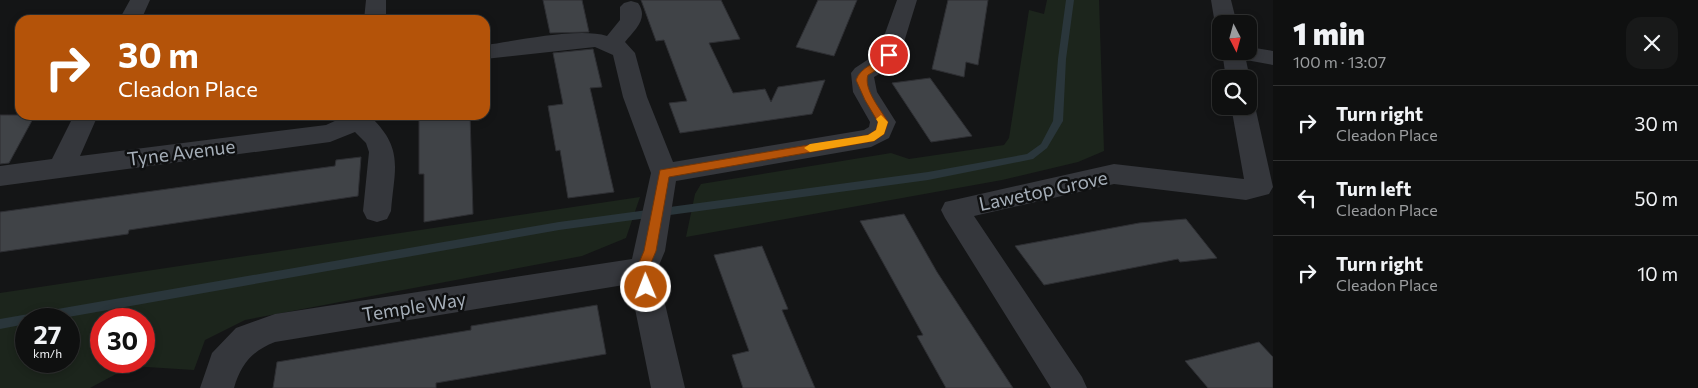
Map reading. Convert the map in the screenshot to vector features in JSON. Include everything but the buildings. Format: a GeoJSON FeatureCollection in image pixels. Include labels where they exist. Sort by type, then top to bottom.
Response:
{"type":"FeatureCollection","features":[{"type":"Feature","properties":{"kind":"street"},"geometry":{"type":"LineString","coordinates":[[132,15],[140,0]]}},
{"type":"Feature","properties":{"kind":"street"},"geometry":{"type":"LineString","coordinates":[[375,15],[376,0]]}},
{"type":"Feature","properties":{"kind":"street"},"geometry":{"type":"LineString","coordinates":[[664,173],[871,138],[880,132],[883,122],[861,80],[863,73],[883,62],[889,55],[907,0]]}},
{"type":"Feature","properties":{"kind":"street"},"geometry":{"type":"LineString","coordinates":[[1221,0],[1224,15]]}},
{"type":"Feature","properties":{"kind":"street"},"geometry":{"type":"LineString","coordinates":[[612,44],[631,21],[631,7]]}},
{"type":"Feature","properties":{"kind":"street"},"geometry":{"type":"LineString","coordinates":[[490,51],[596,40],[612,44],[624,53],[640,112],[664,173],[650,251],[642,270],[668,388]]}},
{"type":"Feature","properties":{"kind":"street"},"geometry":{"type":"LineString","coordinates":[[1258,55],[1273,58]]}},
{"type":"Feature","properties":{"kind":"street","name":"Lawetop Grove"},"geometry":{"type":"LineString","coordinates":[[1070,388],[955,210],[1114,174],[1266,192],[1245,115]]}},
{"type":"Feature","properties":{"kind":"street"},"geometry":{"type":"LineString","coordinates":[[61,168],[84,120]]}},
{"type":"Feature","properties":{"kind":"street","name":"Tyne Avenue"},"geometry":{"type":"LineString","coordinates":[[0,176],[330,133],[357,120]]}},
{"type":"Feature","properties":{"kind":"street","name":"Tyne Avenue"},"geometry":{"type":"LineString","coordinates":[[363,120],[377,139],[382,152],[377,211]]}},
{"type":"Feature","properties":{"kind":"street","name":"Temple Way"},"geometry":{"type":"LineString","coordinates":[[216,388],[224,364],[247,338],[275,328],[642,270]]}},
{"type":"Feature","properties":{"kind":"shaded area"},"geometry":{"type":"Polygon","coordinates":[[[1047,0],[1099,0],[1104,151],[1078,162],[1002,180],[686,237],[695,194],[701,184],[891,153],[909,159],[1004,145],[1009,138],[1029,10],[1044,14],[1047,0]]]}},
{"type":"Feature","properties":{"kind":"shaded area"},"geometry":{"type":"Polygon","coordinates":[[[640,197],[626,238],[582,256],[245,320],[205,340],[194,370],[155,368],[155,308],[90,308],[90,373],[118,373],[90,388],[0,388],[0,293],[640,197]]]}},
{"type":"Feature","properties":{"kind":"waterway"},"geometry":{"type":"LineString","coordinates":[[80,310],[559,226],[928,176],[1030,157],[1044,146],[1058,121],[1062,59],[1070,0]]}},
{"type":"Feature","properties":{"kind":"waterway"},"geometry":{"type":"LineString","coordinates":[[0,324],[15,321]]}},
{"type":"Feature","properties":{"kind":"slow traffic"},"geometry":{"type":"LineString","coordinates":[[810,148],[871,138],[880,132],[883,122],[881,119]]}},
{"type":"Feature","properties":{"kind":"route"},"geometry":{"type":"LineString","coordinates":[[646,287],[642,270],[650,251],[664,173],[871,138],[880,132],[883,122],[861,80],[863,73],[883,62],[889,55]]}}]}
